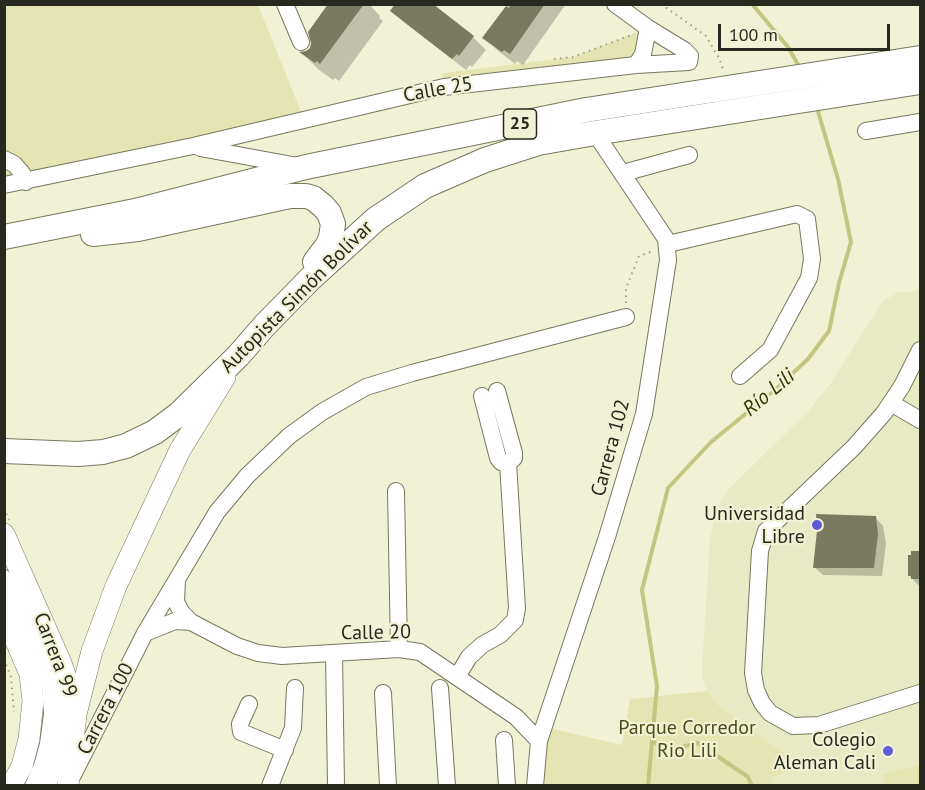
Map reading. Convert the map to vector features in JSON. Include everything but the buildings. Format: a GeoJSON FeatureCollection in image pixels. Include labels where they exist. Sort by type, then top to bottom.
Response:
{"type":"FeatureCollection","features":[{"type":"Feature","properties":{"kind":"highway","name":"25"},"geometry":{"type":"LineString","coordinates":[[207,203],[306,167],[586,110],[734,92],[912,59]]}},
{"type":"Feature","properties":{"kind":"highway","name":"25"},"geometry":{"type":"LineString","coordinates":[[734,92],[914,83]]}},
{"type":"Feature","properties":{"kind":"highway","name":"Autopista Simón Bolívar"},"geometry":{"type":"LineString","coordinates":[[4,451],[78,454],[103,452],[146,438],[179,414],[238,356],[311,278],[376,219],[424,186],[485,160],[538,143],[595,133],[734,92]]}},
{"type":"Feature","properties":{"kind":"highway"},"geometry":{"type":"LineString","coordinates":[[4,238],[66,237],[138,229],[207,203],[290,196],[302,196],[317,201],[330,216],[333,228],[328,245],[265,325]]}},
{"type":"Feature","properties":{"kind":"main road"},"geometry":{"type":"LineString","coordinates":[[76,714],[103,617],[142,527],[180,450],[238,356]]}},
{"type":"Feature","properties":{"kind":"main road","name":"Carrera 99"},"geometry":{"type":"LineString","coordinates":[[9,531],[61,663],[76,714],[65,785]]}},
{"type":"Feature","properties":{"kind":"main road","name":"Carrera 99"},"geometry":{"type":"LineString","coordinates":[[4,614],[30,674],[33,700],[23,715]]}},
{"type":"Feature","properties":{"kind":"main road"},"geometry":{"type":"LineString","coordinates":[[11,786],[22,766],[29,740],[23,715]]}},
{"type":"Feature","properties":{"kind":"street"},"geometry":{"type":"LineString","coordinates":[[285,4],[301,42]]}},
{"type":"Feature","properties":{"kind":"street"},"geometry":{"type":"LineString","coordinates":[[615,4],[648,28],[643,54],[636,65]]}},
{"type":"Feature","properties":{"kind":"street","name":"Calle 25"},"geometry":{"type":"LineString","coordinates":[[4,185],[193,147],[444,87],[636,65],[688,62],[690,56],[684,50],[648,28]]}},
{"type":"Feature","properties":{"kind":"street"},"geometry":{"type":"LineString","coordinates":[[866,131],[921,122]]}},
{"type":"Feature","properties":{"kind":"street"},"geometry":{"type":"LineString","coordinates":[[595,133],[668,244],[796,214],[807,219],[812,259],[809,278],[770,350],[740,376]]}},
{"type":"Feature","properties":{"kind":"street","name":"Calle 25"},"geometry":{"type":"LineString","coordinates":[[193,147],[306,167]]}},
{"type":"Feature","properties":{"kind":"street"},"geometry":{"type":"LineString","coordinates":[[623,173],[689,155]]}},
{"type":"Feature","properties":{"kind":"street"},"geometry":{"type":"LineString","coordinates":[[4,159],[18,169],[26,182]]}},
{"type":"Feature","properties":{"kind":"street","name":"Carrera 102"},"geometry":{"type":"LineString","coordinates":[[535,786],[539,741],[607,537],[644,414],[668,260],[668,244]]}},
{"type":"Feature","properties":{"kind":"street","name":"Carrera 100"},"geometry":{"type":"LineString","coordinates":[[65,785],[145,633],[217,512],[247,476],[289,436],[322,412],[366,387],[626,317]]}},
{"type":"Feature","properties":{"kind":"street"},"geometry":{"type":"LineString","coordinates":[[921,350],[891,403],[854,447],[766,531],[760,551],[753,673],[756,690],[762,703],[770,713],[793,726],[819,725],[921,693]]}},
{"type":"Feature","properties":{"kind":"street"},"geometry":{"type":"LineString","coordinates":[[457,677],[469,657],[482,645],[500,635],[515,620],[517,608],[508,463],[501,462],[498,458],[490,393]]}},
{"type":"Feature","properties":{"kind":"street"},"geometry":{"type":"LineString","coordinates":[[891,403],[921,420]]}},
{"type":"Feature","properties":{"kind":"street"},"geometry":{"type":"LineString","coordinates":[[396,491],[399,649]]}},
{"type":"Feature","properties":{"kind":"street"},"geometry":{"type":"LineString","coordinates":[[4,552],[56,668],[65,714],[61,747],[65,785]]}},
{"type":"Feature","properties":{"kind":"street"},"geometry":{"type":"LineString","coordinates":[[178,576],[176,602],[191,622]]}},
{"type":"Feature","properties":{"kind":"street"},"geometry":{"type":"LineString","coordinates":[[4,578],[46,672],[51,693],[52,714],[48,744],[33,786]]}},
{"type":"Feature","properties":{"kind":"street"},"geometry":{"type":"LineString","coordinates":[[145,633],[175,621],[191,622]]}},
{"type":"Feature","properties":{"kind":"street","name":"Calle 20"},"geometry":{"type":"LineString","coordinates":[[191,622],[237,646],[258,653],[282,656],[399,649],[420,652],[516,717],[539,741]]}},
{"type":"Feature","properties":{"kind":"street"},"geometry":{"type":"LineString","coordinates":[[334,654],[336,786]]}},
{"type":"Feature","properties":{"kind":"street"},"geometry":{"type":"LineString","coordinates":[[270,786],[293,728],[295,688]]}},
{"type":"Feature","properties":{"kind":"street"},"geometry":{"type":"LineString","coordinates":[[440,688],[447,786]]}},
{"type":"Feature","properties":{"kind":"street"},"geometry":{"type":"LineString","coordinates":[[383,693],[388,786]]}},
{"type":"Feature","properties":{"kind":"street"},"geometry":{"type":"LineString","coordinates":[[249,704],[240,724],[241,732],[285,750]]}},
{"type":"Feature","properties":{"kind":"street"},"geometry":{"type":"LineString","coordinates":[[504,740],[507,786]]}},
{"type":"Feature","properties":{"kind":"path"},"geometry":{"type":"LineString","coordinates":[[661,4],[706,36],[734,92]]}},
{"type":"Feature","properties":{"kind":"path"},"geometry":{"type":"LineString","coordinates":[[549,60],[573,57],[648,28]]}},
{"type":"Feature","properties":{"kind":"path"},"geometry":{"type":"LineString","coordinates":[[626,317],[626,288],[639,256],[668,244]]}},
{"type":"Feature","properties":{"kind":"path"},"geometry":{"type":"LineString","coordinates":[[4,508],[9,531]]}},
{"type":"Feature","properties":{"kind":"path"},"geometry":{"type":"LineString","coordinates":[[4,659],[23,715]]}},
{"type":"Feature","properties":{"kind":"shaded area","name":"Universidad Libre"},"geometry":{"type":"Polygon","coordinates":[[[920,291],[920,785],[775,786],[770,778],[791,770],[788,756],[719,706],[707,691],[703,680],[710,538],[716,512],[729,489],[809,410],[830,384],[883,301],[899,292],[920,291]]]}},
{"type":"Feature","properties":{"kind":"green space"},"geometry":{"type":"Polygon","coordinates":[[[5,5],[258,5],[304,119],[5,185],[5,5]]]}},
{"type":"Feature","properties":{"kind":"green space"},"geometry":{"type":"Polygon","coordinates":[[[648,28],[636,65],[444,87],[443,73],[573,57],[648,28]]]}},
{"type":"Feature","properties":{"kind":"green space","name":"Parque Corredor Rio Lili"},"geometry":{"type":"Polygon","coordinates":[[[707,691],[719,706],[788,756],[792,770],[771,778],[775,785],[535,786],[544,727],[622,745],[630,699],[707,691]]]}},
{"type":"Feature","properties":{"kind":"green space"},"geometry":{"type":"Polygon","coordinates":[[[920,764],[920,785],[885,785],[882,775],[920,764]]]}},
{"type":"Feature","properties":{"kind":"waterway","name":"Río Lili"},"geometry":{"type":"LineString","coordinates":[[752,4],[788,47],[800,68]]}},
{"type":"Feature","properties":{"kind":"waterway","name":"Río Lili"},"geometry":{"type":"LineString","coordinates":[[648,786],[657,686],[642,590],[668,488],[711,442],[775,390],[808,359],[829,331],[839,283],[851,242],[838,179],[817,108]]}},
{"type":"Feature","properties":{"kind":"waterway"},"geometry":{"type":"LineString","coordinates":[[652,742],[673,749],[698,743],[748,777],[752,786]]}},
{"type":"Feature","properties":{"kind":"place","name":"Universidad Libre"},"geometry":{"type":"Point","coordinates":[817,525]}},
{"type":"Feature","properties":{"kind":"place","name":"Colegio Aleman Cali"},"geometry":{"type":"Point","coordinates":[888,751]}}]}
